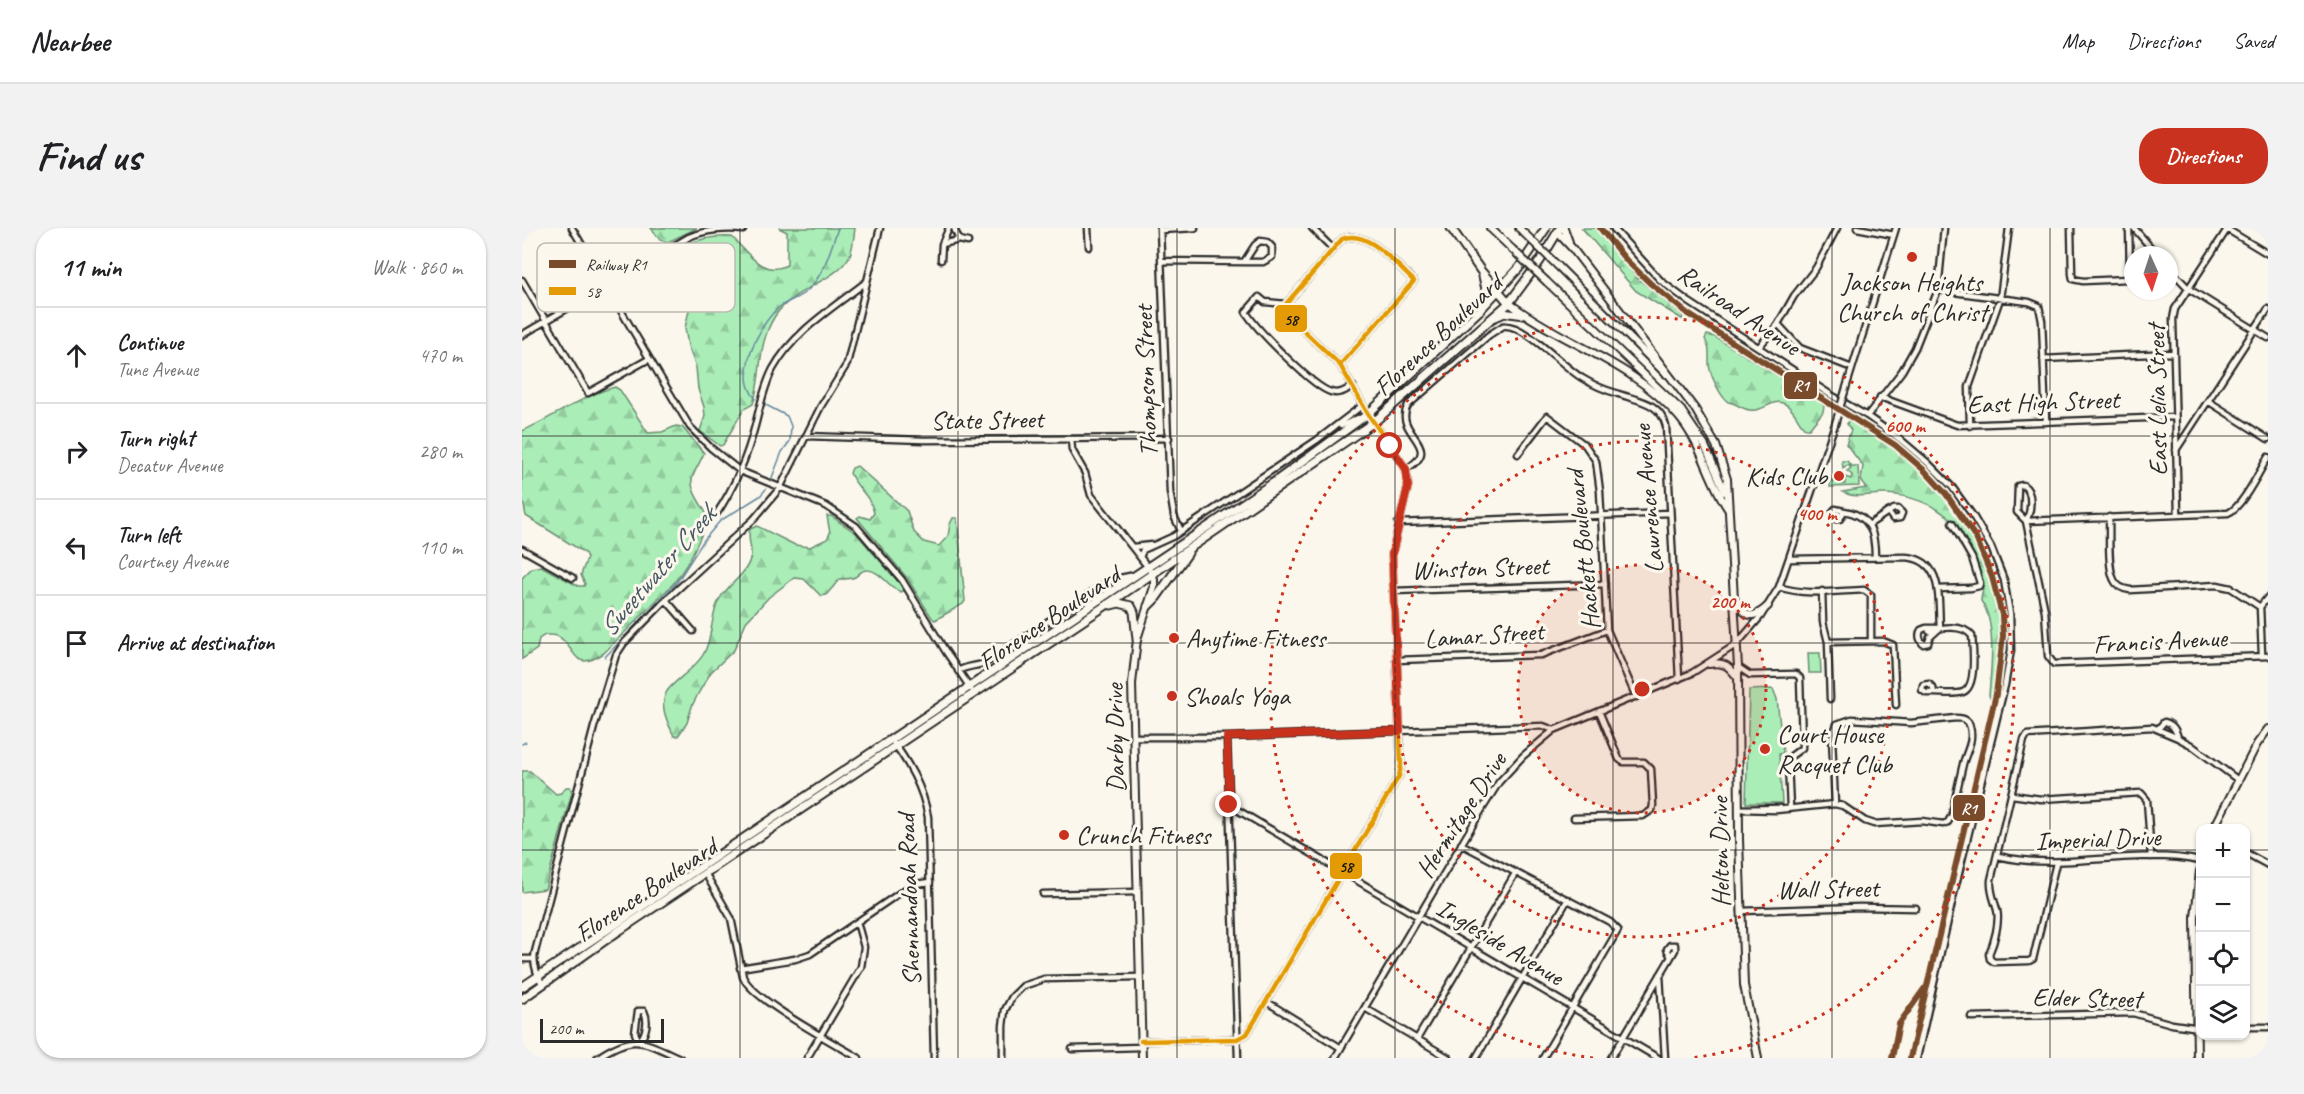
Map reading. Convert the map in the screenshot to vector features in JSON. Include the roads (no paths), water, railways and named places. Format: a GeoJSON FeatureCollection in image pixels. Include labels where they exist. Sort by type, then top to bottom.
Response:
{"type":"FeatureCollection","features":[{"type":"Feature","properties":{"kind":"highway"},"geometry":{"type":"LineString","coordinates":[[1451,228],[1481,271],[1509,303]]}},
{"type":"Feature","properties":{"kind":"highway","name":"Florence Boulevard"},"geometry":{"type":"LineString","coordinates":[[522,987],[1273,483],[1368,414],[1499,292],[1530,253],[1546,228]]}},
{"type":"Feature","properties":{"kind":"highway","name":"Florence Boulevard"},"geometry":{"type":"LineString","coordinates":[[522,999],[1192,548],[1374,422],[1509,303],[1540,261],[1558,229]]}},
{"type":"Feature","properties":{"kind":"highway"},"geometry":{"type":"LineString","coordinates":[[1479,311],[1487,290],[1481,271]]}},
{"type":"Feature","properties":{"kind":"highway"},"geometry":{"type":"LineString","coordinates":[[1148,606],[1192,548]]}},
{"type":"Feature","properties":{"kind":"highway"},"geometry":{"type":"LineString","coordinates":[[1106,606],[1119,603],[1131,606],[1134,612],[1137,639]]}},
{"type":"Feature","properties":{"kind":"main road"},"geometry":{"type":"LineString","coordinates":[[1490,228],[1681,410],[1705,446],[1726,493]]}},
{"type":"Feature","properties":{"kind":"main road"},"geometry":{"type":"LineString","coordinates":[[1558,229],[1706,426],[1723,464],[1727,479],[1726,493]]}},
{"type":"Feature","properties":{"kind":"main road"},"geometry":{"type":"LineString","coordinates":[[1521,230],[1650,357],[1695,409]]}},
{"type":"Feature","properties":{"kind":"main road"},"geometry":{"type":"LineString","coordinates":[[1509,303],[1532,320]]}},
{"type":"Feature","properties":{"kind":"main road"},"geometry":{"type":"LineString","coordinates":[[1488,321],[1512,312],[1532,320],[1625,371],[1662,399],[1690,431],[1705,458],[1720,496],[1730,511]]}},
{"type":"Feature","properties":{"kind":"main road","name":"Helton Drive"},"geometry":{"type":"LineString","coordinates":[[1726,493],[1730,511],[1738,667],[1744,985],[1758,1058]]}},
{"type":"Feature","properties":{"kind":"main road"},"geometry":{"type":"LineString","coordinates":[[1147,566],[1152,574]]}},
{"type":"Feature","properties":{"kind":"main road","name":"Darby Drive"},"geometry":{"type":"LineString","coordinates":[[1142,1058],[1133,674],[1137,639],[1154,587],[1152,574]]}},
{"type":"Feature","properties":{"kind":"main road"},"geometry":{"type":"LineString","coordinates":[[1734,598],[1740,609],[1749,615],[1761,613],[1768,606]]}},
{"type":"Feature","properties":{"kind":"main road"},"geometry":{"type":"LineString","coordinates":[[1708,664],[1728,666],[1738,679]]}},
{"type":"Feature","properties":{"kind":"main road"},"geometry":{"type":"LineString","coordinates":[[2216,824],[2238,780],[2268,729]]}},
{"type":"Feature","properties":{"kind":"main road"},"geometry":{"type":"LineString","coordinates":[[2196,986],[2194,917],[2199,878]]}},
{"type":"Feature","properties":{"kind":"main road"},"geometry":{"type":"LineString","coordinates":[[2197,1058],[2198,1040]]}},
{"type":"Feature","properties":{"kind":"street"},"geometry":{"type":"LineString","coordinates":[[572,228],[581,243]]}},
{"type":"Feature","properties":{"kind":"street"},"geometry":{"type":"LineString","coordinates":[[543,985],[533,959],[613,661],[624,643],[666,600],[749,525],[780,488],[821,406],[847,364],[880,228]]}},
{"type":"Feature","properties":{"kind":"street"},"geometry":{"type":"LineString","coordinates":[[941,260],[942,244],[949,228]]}},
{"type":"Feature","properties":{"kind":"street"},"geometry":{"type":"LineString","coordinates":[[1088,228],[1089,246]]}},
{"type":"Feature","properties":{"kind":"street"},"geometry":{"type":"LineString","coordinates":[[1160,229],[1195,228]]}},
{"type":"Feature","properties":{"kind":"street"},"geometry":{"type":"LineString","coordinates":[[1312,228],[1333,249]]}},
{"type":"Feature","properties":{"kind":"street","name":"Railroad Avenue"},"geometry":{"type":"LineString","coordinates":[[1613,228],[1661,281],[1718,322],[1831,395],[1868,416],[1910,447],[1952,487],[1973,516],[2004,580],[2010,614],[2011,650],[2005,685],[1917,1058]]}},
{"type":"Feature","properties":{"kind":"street"},"geometry":{"type":"LineString","coordinates":[[1759,347],[1778,324],[1794,296],[1816,268],[1837,228]]}},
{"type":"Feature","properties":{"kind":"street"},"geometry":{"type":"LineString","coordinates":[[1857,228],[1894,235]]}},
{"type":"Feature","properties":{"kind":"street","name":"Hermitage Drive"},"geometry":{"type":"LineString","coordinates":[[1335,1058],[1499,782],[1523,756],[1554,730],[1679,679],[1708,664],[1737,644],[1768,606],[1779,587],[1789,560],[1802,515],[1835,424],[1896,228]]}},
{"type":"Feature","properties":{"kind":"street"},"geometry":{"type":"LineString","coordinates":[[1868,416],[1911,357],[1938,290],[1944,228]]}},
{"type":"Feature","properties":{"kind":"street"},"geometry":{"type":"LineString","coordinates":[[1970,426],[1969,387],[2000,299],[2009,228]]}},
{"type":"Feature","properties":{"kind":"street"},"geometry":{"type":"LineString","coordinates":[[2071,228],[2073,279],[2078,281],[2128,279],[2130,274],[2129,228]]}},
{"type":"Feature","properties":{"kind":"street"},"geometry":{"type":"LineString","coordinates":[[2134,228],[2149,246]]}},
{"type":"Feature","properties":{"kind":"street"},"geometry":{"type":"LineString","coordinates":[[680,243],[697,234],[729,229],[743,230]]}},
{"type":"Feature","properties":{"kind":"street"},"geometry":{"type":"LineString","coordinates":[[956,229],[958,240]]}},
{"type":"Feature","properties":{"kind":"street","name":"Thompson Street"},"geometry":{"type":"LineString","coordinates":[[1160,229],[1171,503],[1181,531]]}},
{"type":"Feature","properties":{"kind":"street"},"geometry":{"type":"LineString","coordinates":[[2227,229],[2268,254]]}},
{"type":"Feature","properties":{"kind":"street","name":"East Lelia Street"},"geometry":{"type":"LineString","coordinates":[[2178,514],[2172,353],[2173,319],[2175,309],[2227,229]]}},
{"type":"Feature","properties":{"kind":"street"},"geometry":{"type":"LineString","coordinates":[[1072,1049],[1237,1039],[1247,1034],[1397,781],[1401,766],[1392,554],[1408,486],[1406,469],[1368,414],[1340,364],[1287,315],[1285,310],[1286,304],[1333,249],[1347,237],[1365,238],[1414,281],[1340,364]]}},
{"type":"Feature","properties":{"kind":"street"},"geometry":{"type":"LineString","coordinates":[[942,244],[958,240],[968,242]]}},
{"type":"Feature","properties":{"kind":"street"},"geometry":{"type":"LineString","coordinates":[[1161,261],[1244,262],[1267,261],[1273,254],[1272,246],[1267,242],[1257,242],[1244,262]]}},
{"type":"Feature","properties":{"kind":"street"},"geometry":{"type":"LineString","coordinates":[[2178,277],[2189,289],[2268,338]]}},
{"type":"Feature","properties":{"kind":"street"},"geometry":{"type":"LineString","coordinates":[[522,280],[537,306]]}},
{"type":"Feature","properties":{"kind":"street"},"geometry":{"type":"LineString","coordinates":[[717,513],[740,471],[774,368],[802,332],[866,282]]}},
{"type":"Feature","properties":{"kind":"street"},"geometry":{"type":"LineString","coordinates":[[1938,290],[2029,302],[2039,306],[2046,422]]}},
{"type":"Feature","properties":{"kind":"street"},"geometry":{"type":"LineString","coordinates":[[1286,304],[1265,302],[1260,297],[1246,312],[1268,340],[1325,389],[1338,393],[1353,386]]}},
{"type":"Feature","properties":{"kind":"street"},"geometry":{"type":"LineString","coordinates":[[2176,450],[2268,309]]}},
{"type":"Feature","properties":{"kind":"street"},"geometry":{"type":"LineString","coordinates":[[541,312],[588,393],[649,359]]}},
{"type":"Feature","properties":{"kind":"street"},"geometry":{"type":"LineString","coordinates":[[522,335],[561,312]]}},
{"type":"Feature","properties":{"kind":"street"},"geometry":{"type":"LineString","coordinates":[[621,312],[690,427],[740,471],[835,510],[859,530],[902,580],[958,671],[975,693]]}},
{"type":"Feature","properties":{"kind":"street"},"geometry":{"type":"LineString","coordinates":[[1778,324],[1800,348],[1852,368]]}},
{"type":"Feature","properties":{"kind":"street","name":"Lawrence Avenue"},"geometry":{"type":"LineString","coordinates":[[1406,469],[1418,460],[1421,454],[1418,441],[1405,424],[1405,411],[1408,405],[1489,335],[1503,326],[1513,326],[1582,378],[1613,393],[1645,402],[1660,412],[1666,426],[1679,679]]}},
{"type":"Feature","properties":{"kind":"street"},"geometry":{"type":"LineString","coordinates":[[2043,359],[2172,353]]}},
{"type":"Feature","properties":{"kind":"street","name":"East High Street"},"geometry":{"type":"LineString","coordinates":[[1880,397],[1947,423],[1970,426],[2175,417]]}},
{"type":"Feature","properties":{"kind":"street"},"geometry":{"type":"LineString","coordinates":[[2208,401],[2268,440]]}},
{"type":"Feature","properties":{"kind":"street"},"geometry":{"type":"LineString","coordinates":[[1140,557],[1143,550],[1181,531],[1334,428],[1363,405]]}},
{"type":"Feature","properties":{"kind":"street"},"geometry":{"type":"LineString","coordinates":[[1334,428],[1368,414]]}},
{"type":"Feature","properties":{"kind":"street","name":"Hackett Boulevard"},"geometry":{"type":"LineString","coordinates":[[1518,454],[1547,416],[1592,452],[1599,470],[1607,630],[1636,697]]}},
{"type":"Feature","properties":{"kind":"street","name":"State Street"},"geometry":{"type":"LineString","coordinates":[[806,436],[921,440],[1169,438]]}},
{"type":"Feature","properties":{"kind":"street"},"geometry":{"type":"LineString","coordinates":[[1071,439],[1072,450],[1084,473],[1091,495],[1147,566]]}},
{"type":"Feature","properties":{"kind":"street"},"geometry":{"type":"LineString","coordinates":[[2025,521],[2233,511],[2268,457]]}},
{"type":"Feature","properties":{"kind":"street"},"geometry":{"type":"LineString","coordinates":[[2023,485],[2028,487],[2029,492],[2030,513],[2025,521],[2017,512],[2016,491],[2018,486],[2023,485]]}},
{"type":"Feature","properties":{"kind":"street"},"geometry":{"type":"LineString","coordinates":[[1844,511],[1863,518],[1870,524],[1874,536],[1875,557]]}},
{"type":"Feature","properties":{"kind":"street"},"geometry":{"type":"LineString","coordinates":[[1870,524],[1888,512]]}},
{"type":"Feature","properties":{"kind":"street"},"geometry":{"type":"LineString","coordinates":[[1398,524],[1670,513]]}},
{"type":"Feature","properties":{"kind":"street"},"geometry":{"type":"LineString","coordinates":[[2109,517],[2111,568],[2113,578],[2119,587],[2130,590],[2217,585],[2231,588],[2260,607]]}},
{"type":"Feature","properties":{"kind":"street","name":"Francis Avenue"},"geometry":{"type":"LineString","coordinates":[[2025,521],[2045,611],[2048,656],[2054,664],[2265,656]]}},
{"type":"Feature","properties":{"kind":"street"},"geometry":{"type":"LineString","coordinates":[[1938,590],[1971,588],[1978,586],[1980,582],[1972,558],[1952,523]]}},
{"type":"Feature","properties":{"kind":"street"},"geometry":{"type":"LineString","coordinates":[[1133,547],[1155,546]]}},
{"type":"Feature","properties":{"kind":"street"},"geometry":{"type":"LineString","coordinates":[[522,549],[573,578]]}},
{"type":"Feature","properties":{"kind":"street"},"geometry":{"type":"LineString","coordinates":[[1789,560],[1875,557],[1905,557],[1922,560],[1931,567],[1936,575],[1940,628]]}},
{"type":"Feature","properties":{"kind":"street"},"geometry":{"type":"LineString","coordinates":[[958,671],[968,665],[981,665],[1110,580],[1135,575]]}},
{"type":"Feature","properties":{"kind":"street","name":"Winston Street"},"geometry":{"type":"LineString","coordinates":[[1393,591],[1605,584]]}},
{"type":"Feature","properties":{"kind":"street"},"geometry":{"type":"LineString","coordinates":[[1779,587],[1791,591],[1868,591],[1871,641]]}},
{"type":"Feature","properties":{"kind":"street"},"geometry":{"type":"LineString","coordinates":[[1822,591],[1823,622],[1828,642],[1830,699]]}},
{"type":"Feature","properties":{"kind":"street"},"geometry":{"type":"LineString","coordinates":[[2265,656],[2260,607],[2268,597]]}},
{"type":"Feature","properties":{"kind":"street"},"geometry":{"type":"LineString","coordinates":[[666,600],[693,631]]}},
{"type":"Feature","properties":{"kind":"street"},"geometry":{"type":"LineString","coordinates":[[1934,693],[1963,692],[1967,690],[1972,681],[1972,636],[1964,629],[1940,628],[1921,630],[1919,640],[1923,644],[1928,643],[1930,637],[1940,628]]}},
{"type":"Feature","properties":{"kind":"street"},"geometry":{"type":"LineString","coordinates":[[1929,632],[1940,628]]}},
{"type":"Feature","properties":{"kind":"street","name":"Lamar Street"},"geometry":{"type":"LineString","coordinates":[[1396,660],[1541,655],[1607,630]]}},
{"type":"Feature","properties":{"kind":"street"},"geometry":{"type":"LineString","coordinates":[[1030,633],[1040,650]]}},
{"type":"Feature","properties":{"kind":"street"},"geometry":{"type":"LineString","coordinates":[[1828,642],[1871,641],[1889,642],[1893,645],[1896,705]]}},
{"type":"Feature","properties":{"kind":"street"},"geometry":{"type":"LineString","coordinates":[[1738,667],[1750,675],[1796,674],[1800,678],[1802,748],[1791,756],[1788,763],[1790,808]]}},
{"type":"Feature","properties":{"kind":"street"},"geometry":{"type":"LineString","coordinates":[[1574,818],[1644,816],[1652,810],[1651,769],[1644,762],[1623,762],[1619,759],[1599,711]]}},
{"type":"Feature","properties":{"kind":"street"},"geometry":{"type":"LineString","coordinates":[[1739,809],[1745,811],[1835,804],[1843,806],[1865,821],[1874,824],[1922,821],[1937,825],[1948,822],[1952,816],[1969,748],[1971,729],[1968,723],[1963,718],[1956,718],[1911,723],[1852,719],[1838,724],[1832,737],[1835,804]]}},
{"type":"Feature","properties":{"kind":"street"},"geometry":{"type":"LineString","coordinates":[[2158,729],[2164,722],[2169,723],[2176,731],[2178,738]]}},
{"type":"Feature","properties":{"kind":"street"},"geometry":{"type":"LineString","coordinates":[[1134,737],[1227,737],[1543,726],[1554,730]]}},
{"type":"Feature","properties":{"kind":"street"},"geometry":{"type":"LineString","coordinates":[[2056,863],[2033,959],[1994,962],[1990,959],[1989,954],[1998,919],[1990,891],[2027,735],[2152,727],[2191,745],[2238,780]]}},
{"type":"Feature","properties":{"kind":"street"},"geometry":{"type":"LineString","coordinates":[[1227,737],[1238,1058]]}},
{"type":"Feature","properties":{"kind":"street","name":"Shennandoah Road"},"geometry":{"type":"LineString","coordinates":[[891,739],[914,774],[926,807],[934,1058]]}},
{"type":"Feature","properties":{"kind":"street"},"geometry":{"type":"LineString","coordinates":[[2012,795],[2041,799],[2140,793],[2147,800],[2151,857]]}},
{"type":"Feature","properties":{"kind":"street","name":"Ingleside Avenue"},"geometry":{"type":"LineString","coordinates":[[1229,805],[1658,1058]]}},
{"type":"Feature","properties":{"kind":"street"},"geometry":{"type":"LineString","coordinates":[[1461,844],[1568,899],[1615,925],[1618,930],[1543,1058]]}},
{"type":"Feature","properties":{"kind":"street","name":"Imperial Drive"},"geometry":{"type":"LineString","coordinates":[[1998,856],[2030,862],[2056,863],[2170,855],[2196,860]]}},
{"type":"Feature","properties":{"kind":"street"},"geometry":{"type":"LineString","coordinates":[[2250,855],[2268,865]]}},
{"type":"Feature","properties":{"kind":"street"},"geometry":{"type":"LineString","coordinates":[[701,867],[731,918],[740,968],[745,982],[754,993],[859,1058]]}},
{"type":"Feature","properties":{"kind":"street"},"geometry":{"type":"LineString","coordinates":[[1418,1039],[1516,872]]}},
{"type":"Feature","properties":{"kind":"street"},"geometry":{"type":"LineString","coordinates":[[740,968],[805,956],[904,890],[930,882]]}},
{"type":"Feature","properties":{"kind":"street"},"geometry":{"type":"LineString","coordinates":[[1043,894],[1138,892]]}},
{"type":"Feature","properties":{"kind":"street"},"geometry":{"type":"LineString","coordinates":[[1476,1058],[1568,899]]}},
{"type":"Feature","properties":{"kind":"street","name":"Wall Street"},"geometry":{"type":"LineString","coordinates":[[1741,911],[1860,907],[1916,908]]}},
{"type":"Feature","properties":{"kind":"street"},"geometry":{"type":"LineString","coordinates":[[807,1058],[861,967],[864,947],[857,922]]}},
{"type":"Feature","properties":{"kind":"street"},"geometry":{"type":"LineString","coordinates":[[1611,1058],[1671,957]]}},
{"type":"Feature","properties":{"kind":"street"},"geometry":{"type":"LineString","coordinates":[[522,959],[533,959]]}},
{"type":"Feature","properties":{"kind":"street"},"geometry":{"type":"LineString","coordinates":[[1660,975],[1665,1058]]}},
{"type":"Feature","properties":{"kind":"street"},"geometry":{"type":"LineString","coordinates":[[1003,1058],[1005,1010],[1012,997],[1023,986],[1044,980],[1140,977]]}},
{"type":"Feature","properties":{"kind":"street"},"geometry":{"type":"LineString","coordinates":[[1267,1002],[1341,1048]]}},
{"type":"Feature","properties":{"kind":"street"},"geometry":{"type":"LineString","coordinates":[[1365,1008],[1449,1058]]}},
{"type":"Feature","properties":{"kind":"street"},"geometry":{"type":"LineString","coordinates":[[638,1011],[644,1011],[646,1015],[645,1036],[639,1042],[635,1033],[636,1016],[638,1011]]}},
{"type":"Feature","properties":{"kind":"street","name":"Elder Street"},"geometry":{"type":"LineString","coordinates":[[1971,1017],[2133,1012],[2172,1024],[2196,1028]]}},
{"type":"Feature","properties":{"kind":"street"},"geometry":{"type":"LineString","coordinates":[[2250,1028],[2268,1027]]}},
{"type":"Feature","properties":{"kind":"street"},"geometry":{"type":"LineString","coordinates":[[597,1058],[618,1045],[639,1042],[680,1058]]}},
{"type":"Feature","properties":{"kind":"street"},"geometry":{"type":"LineString","coordinates":[[664,1058],[667,1052]]}},
{"type":"Feature","properties":{"kind":"waterway","name":"Sweetwater Creek"},"geometry":{"type":"LineString","coordinates":[[756,399],[747,378],[751,352],[756,340],[769,317],[777,309],[805,293],[814,284],[826,261],[838,228]]}},
{"type":"Feature","properties":{"kind":"waterway","name":"Sweetwater Creek"},"geometry":{"type":"LineString","coordinates":[[762,403],[787,416],[791,426],[790,441],[782,452],[771,480]]}},
{"type":"Feature","properties":{"kind":"waterway","name":"Sweetwater Creek"},"geometry":{"type":"LineString","coordinates":[[605,657],[677,582],[704,540],[720,521],[760,496],[766,489]]}},
{"type":"Feature","properties":{"kind":"waterway","name":"Sweetwater Creek"},"geometry":{"type":"LineString","coordinates":[[522,744],[526,742]]}},
{"type":"Feature","properties":{"kind":"rail line","name":"R1"},"geometry":{"type":"LineString","coordinates":[[1600,228],[1626,260],[1688,314],[1895,445],[1924,470],[1946,494],[1976,538],[1992,577],[2002,615],[2003,636],[1996,694],[1910,1058]]}},
{"type":"Feature","properties":{"kind":"rail line","name":"R1"},"geometry":{"type":"LineString","coordinates":[[1892,1058],[1899,1024],[1924,989]]}},
{"type":"Feature","properties":{"kind":"place","name":"Jackson Heights Church of Christ"},"geometry":{"type":"Point","coordinates":[1912,257]}},
{"type":"Feature","properties":{"kind":"place","name":"Kids Club"},"geometry":{"type":"Point","coordinates":[1839,476]}},
{"type":"Feature","properties":{"kind":"place","name":"Anytime Fitness"},"geometry":{"type":"Point","coordinates":[1174,638]}},
{"type":"Feature","properties":{"kind":"place","name":"Shoals Yoga"},"geometry":{"type":"Point","coordinates":[1172,696]}},
{"type":"Feature","properties":{"kind":"place","name":"Court House Racquet Club"},"geometry":{"type":"Point","coordinates":[1765,749]}},
{"type":"Feature","properties":{"kind":"place","name":"Crunch Fitness"},"geometry":{"type":"Point","coordinates":[1064,835]}}]}
